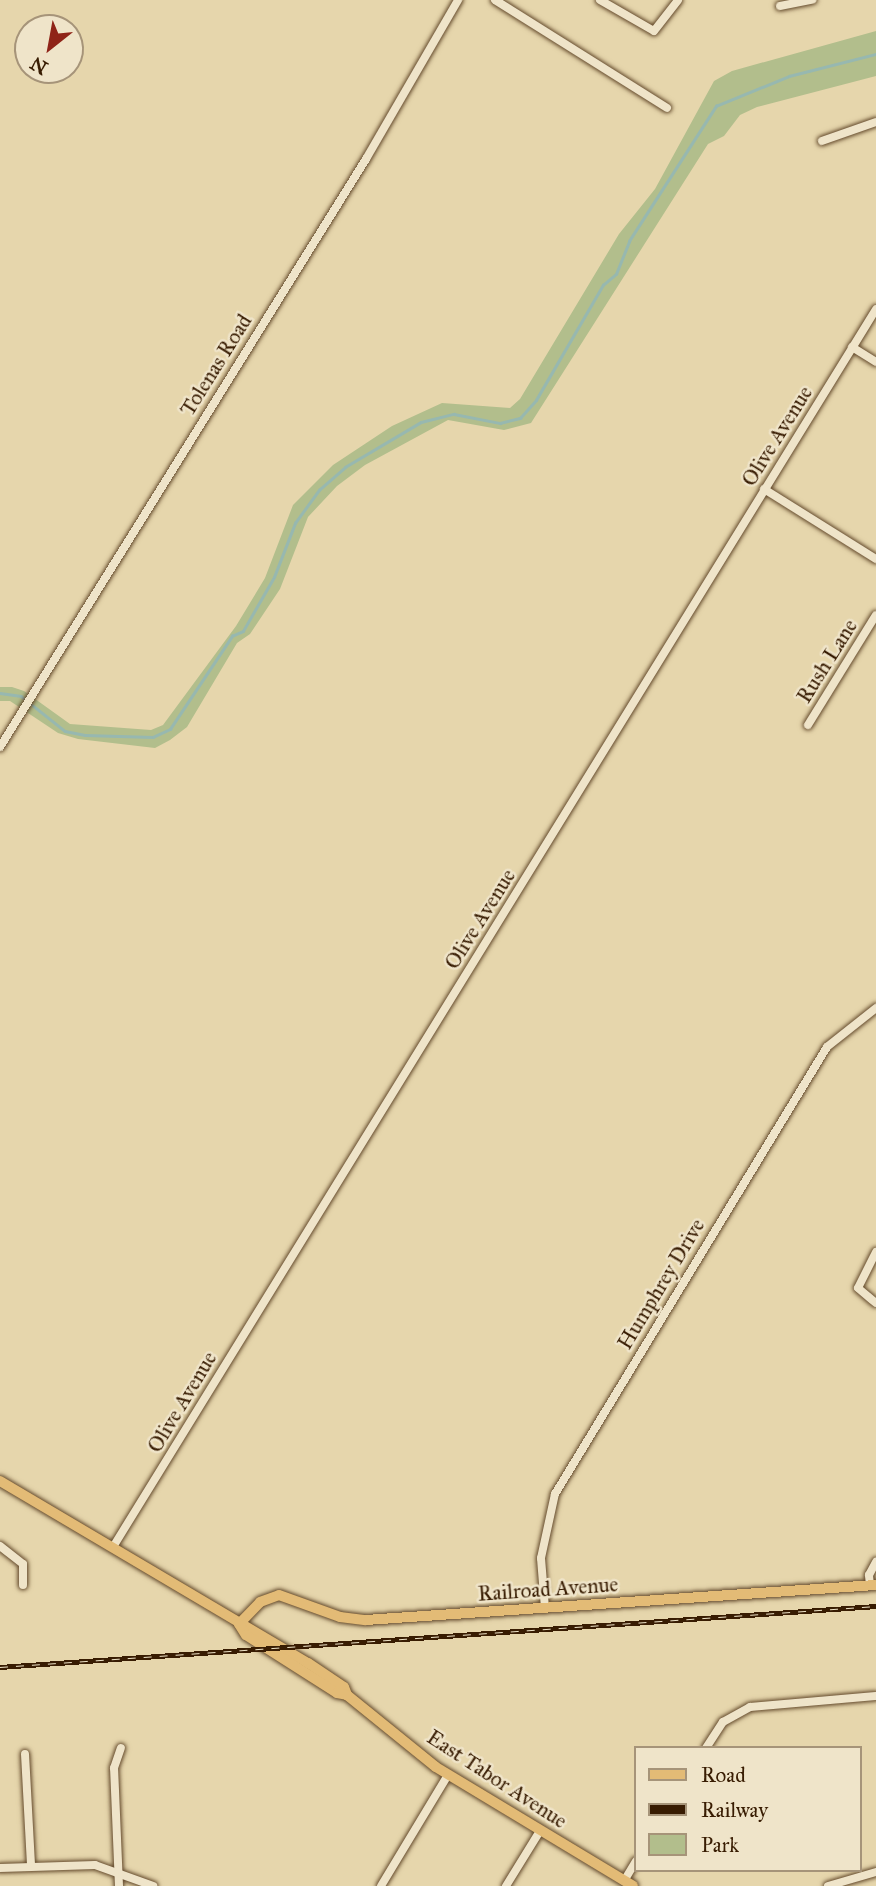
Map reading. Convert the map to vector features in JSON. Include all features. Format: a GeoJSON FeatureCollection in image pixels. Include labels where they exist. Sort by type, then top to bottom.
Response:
{"type":"FeatureCollection","features":[{"type":"Feature","properties":{"kind":"main road","name":"East Tabor Avenue"},"geometry":{"type":"LineString","coordinates":[[0,1481],[239,1624],[246,1634],[337,1693],[347,1695],[448,1775],[629,1883]]}},
{"type":"Feature","properties":{"kind":"main road","name":"Railroad Avenue"},"geometry":{"type":"LineString","coordinates":[[239,1624],[260,1602],[279,1595],[351,1620],[873,1585]]}},
{"type":"Feature","properties":{"kind":"street","name":"Tolenas Road"},"geometry":{"type":"LineString","coordinates":[[0,747],[366,159],[458,0]]}},
{"type":"Feature","properties":{"kind":"street"},"geometry":{"type":"LineString","coordinates":[[495,0],[667,107]]}},
{"type":"Feature","properties":{"kind":"street"},"geometry":{"type":"LineString","coordinates":[[600,0],[654,32],[678,0]]}},
{"type":"Feature","properties":{"kind":"street"},"geometry":{"type":"LineString","coordinates":[[780,6],[812,0]]}},
{"type":"Feature","properties":{"kind":"street"},"geometry":{"type":"LineString","coordinates":[[822,141],[876,122]]}},
{"type":"Feature","properties":{"kind":"street","name":"Olive Avenue"},"geometry":{"type":"LineString","coordinates":[[113,1547],[876,309]]}},
{"type":"Feature","properties":{"kind":"street"},"geometry":{"type":"LineString","coordinates":[[852,346],[876,362]]}},
{"type":"Feature","properties":{"kind":"street"},"geometry":{"type":"LineString","coordinates":[[764,489],[876,559]]}},
{"type":"Feature","properties":{"kind":"street","name":"Rush Lane"},"geometry":{"type":"LineString","coordinates":[[808,725],[876,615]]}},
{"type":"Feature","properties":{"kind":"street","name":"Humphrey Drive"},"geometry":{"type":"LineString","coordinates":[[545,1608],[541,1558],[555,1493],[821,1056],[839,1034],[876,1009]]}},
{"type":"Feature","properties":{"kind":"street"},"geometry":{"type":"LineString","coordinates":[[876,1252],[858,1288],[876,1303]]}},
{"type":"Feature","properties":{"kind":"street"},"geometry":{"type":"LineString","coordinates":[[0,1546],[23,1564],[23,1585]]}},
{"type":"Feature","properties":{"kind":"street"},"geometry":{"type":"LineString","coordinates":[[873,1585],[869,1575],[876,1562]]}},
{"type":"Feature","properties":{"kind":"street"},"geometry":{"type":"LineString","coordinates":[[707,1746],[723,1722],[750,1707],[876,1696]]}},
{"type":"Feature","properties":{"kind":"street"},"geometry":{"type":"LineString","coordinates":[[119,1886],[114,1768],[121,1748]]}},
{"type":"Feature","properties":{"kind":"street"},"geometry":{"type":"LineString","coordinates":[[25,1754],[31,1865]]}},
{"type":"Feature","properties":{"kind":"street"},"geometry":{"type":"LineString","coordinates":[[382,1886],[448,1775]]}},
{"type":"Feature","properties":{"kind":"street"},"geometry":{"type":"LineString","coordinates":[[506,1886],[540,1831]]}},
{"type":"Feature","properties":{"kind":"street"},"geometry":{"type":"LineString","coordinates":[[0,1868],[72,1864],[120,1871],[153,1886]]}},
{"type":"Feature","properties":{"kind":"street"},"geometry":{"type":"LineString","coordinates":[[828,1886],[876,1872]]}},
{"type":"Feature","properties":{"kind":"green space"},"geometry":{"type":"Polygon","coordinates":[[[876,31],[876,76],[757,107],[740,115],[724,136],[708,144],[531,423],[504,430],[448,420],[365,465],[337,486],[308,517],[280,589],[250,634],[237,643],[187,727],[155,748],[78,739],[58,733],[10,701],[0,701],[0,687],[12,687],[24,691],[70,724],[151,730],[163,725],[236,626],[265,578],[293,505],[333,465],[392,426],[442,403],[510,408],[520,399],[619,234],[655,189],[714,81],[732,71],[876,31]]]}},
{"type":"Feature","properties":{"kind":"waterway"},"geometry":{"type":"LineString","coordinates":[[0,693],[21,696],[65,731],[85,735],[153,737],[170,729],[232,636],[243,631],[274,577],[295,523],[319,490],[345,467],[421,422],[454,414],[500,423],[520,418],[536,400],[603,285],[616,274],[629,241],[716,106],[789,76],[876,54]]}},
{"type":"Feature","properties":{"kind":"railway"},"geometry":{"type":"LineString","coordinates":[[0,1667],[876,1606]]}}]}
